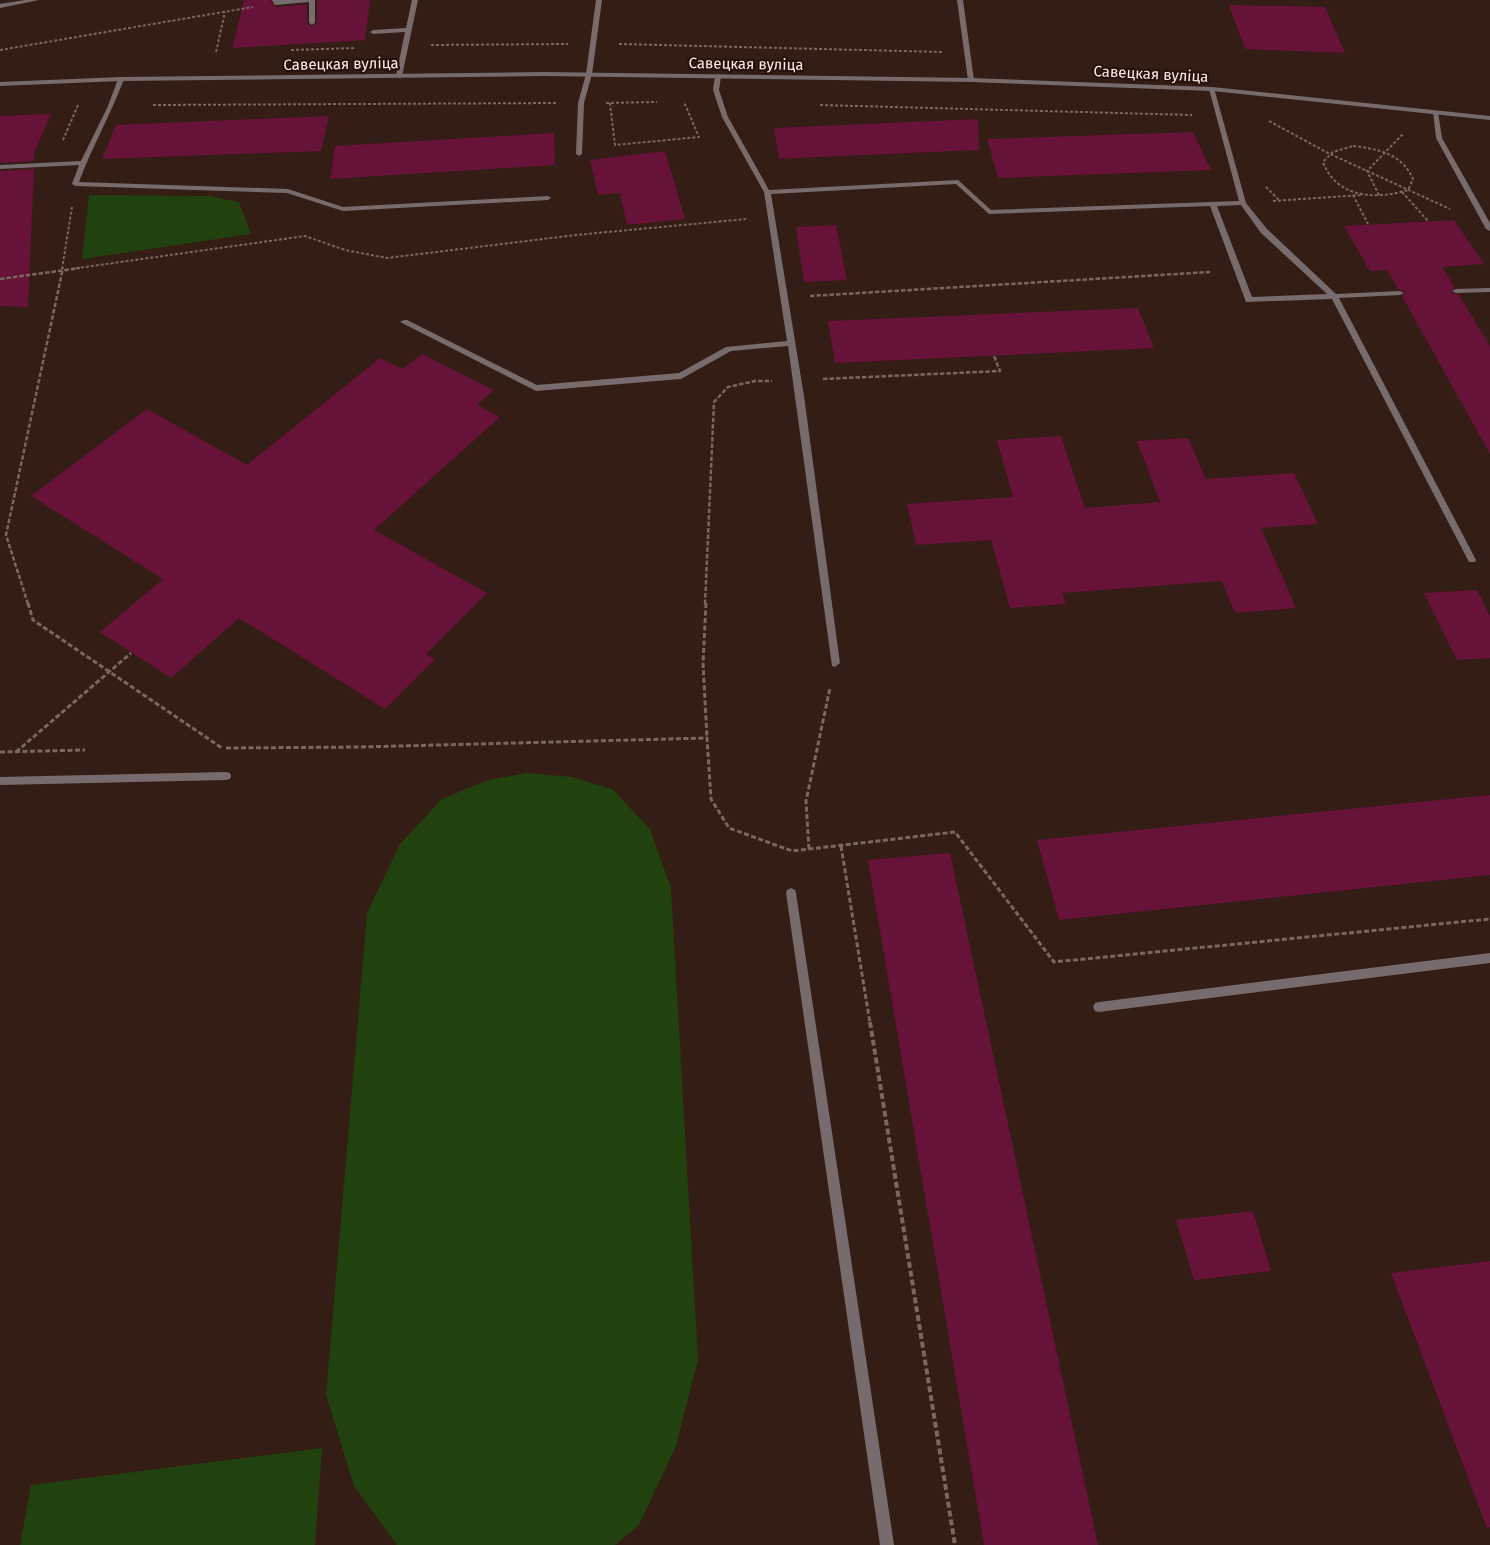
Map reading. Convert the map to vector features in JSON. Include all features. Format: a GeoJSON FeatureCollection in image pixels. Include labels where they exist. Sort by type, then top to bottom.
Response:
{"type":"FeatureCollection","features":[{"type":"Feature","properties":{"kind":"street"},"geometry":{"type":"LineString","coordinates":[[0,6],[36,0]]}},
{"type":"Feature","properties":{"kind":"street"},"geometry":{"type":"LineString","coordinates":[[275,2],[312,0],[312,23]]}},
{"type":"Feature","properties":{"kind":"street"},"geometry":{"type":"LineString","coordinates":[[399,76],[415,0]]}},
{"type":"Feature","properties":{"kind":"street"},"geometry":{"type":"LineString","coordinates":[[579,154],[581,103],[588,74],[599,0]]}},
{"type":"Feature","properties":{"kind":"street"},"geometry":{"type":"LineString","coordinates":[[960,0],[971,80]]}},
{"type":"Feature","properties":{"kind":"street"},"geometry":{"type":"LineString","coordinates":[[373,32],[408,30]]}},
{"type":"Feature","properties":{"kind":"street","name":"Савецкая вуліца"},"geometry":{"type":"LineString","coordinates":[[0,84],[121,78],[588,74],[971,80],[1212,89],[1490,118]]}},
{"type":"Feature","properties":{"kind":"street"},"geometry":{"type":"LineString","coordinates":[[718,76],[716,90],[724,117],[767,192],[798,380],[835,663]]}},
{"type":"Feature","properties":{"kind":"street"},"geometry":{"type":"LineString","coordinates":[[121,78],[111,106],[82,163],[75,184],[288,191],[343,209],[548,198]]}},
{"type":"Feature","properties":{"kind":"street"},"geometry":{"type":"LineString","coordinates":[[1212,89],[1243,203],[1264,231],[1334,296],[1472,560]]}},
{"type":"Feature","properties":{"kind":"street"},"geometry":{"type":"LineString","coordinates":[[1435,112],[1439,138],[1489,228]]}},
{"type":"Feature","properties":{"kind":"street"},"geometry":{"type":"LineString","coordinates":[[0,167],[82,163]]}},
{"type":"Feature","properties":{"kind":"street"},"geometry":{"type":"LineString","coordinates":[[767,192],[958,182],[989,212],[1243,203]]}},
{"type":"Feature","properties":{"kind":"street"},"geometry":{"type":"LineString","coordinates":[[1212,203],[1250,300],[1400,293]]}},
{"type":"Feature","properties":{"kind":"street"},"geometry":{"type":"LineString","coordinates":[[1456,290],[1490,290]]}},
{"type":"Feature","properties":{"kind":"street"},"geometry":{"type":"LineString","coordinates":[[404,322],[536,388],[681,376],[729,349],[792,343]]}},
{"type":"Feature","properties":{"kind":"street"},"geometry":{"type":"LineString","coordinates":[[0,781],[226,776]]}},
{"type":"Feature","properties":{"kind":"street"},"geometry":{"type":"LineString","coordinates":[[791,893],[887,1545]]}},
{"type":"Feature","properties":{"kind":"street"},"geometry":{"type":"LineString","coordinates":[[1099,1007],[1490,958]]}},
{"type":"Feature","properties":{"kind":"path"},"geometry":{"type":"LineString","coordinates":[[0,50],[275,2]]}},
{"type":"Feature","properties":{"kind":"path"},"geometry":{"type":"LineString","coordinates":[[216,52],[225,12]]}},
{"type":"Feature","properties":{"kind":"path"},"geometry":{"type":"LineString","coordinates":[[610,103],[615,145],[699,137],[684,102]]}},
{"type":"Feature","properties":{"kind":"path"},"geometry":{"type":"LineString","coordinates":[[52,164],[78,105]]}},
{"type":"Feature","properties":{"kind":"path"},"geometry":{"type":"LineString","coordinates":[[1268,121],[1367,172],[1489,228]]}},
{"type":"Feature","properties":{"kind":"path"},"geometry":{"type":"LineString","coordinates":[[1367,172],[1403,134]]}},
{"type":"Feature","properties":{"kind":"path"},"geometry":{"type":"LineString","coordinates":[[1354,146],[1386,152],[1401,160],[1410,169],[1413,179],[1408,190],[1379,196],[1347,189],[1333,181],[1325,171],[1323,162],[1328,153],[1339,148],[1354,146]]}},
{"type":"Feature","properties":{"kind":"path"},"geometry":{"type":"LineString","coordinates":[[1367,172],[1379,196]]}},
{"type":"Feature","properties":{"kind":"path"},"geometry":{"type":"LineString","coordinates":[[75,184],[62,271],[6,534],[33,620],[222,748]]}},
{"type":"Feature","properties":{"kind":"path"},"geometry":{"type":"LineString","coordinates":[[1402,192],[1428,221]]}},
{"type":"Feature","properties":{"kind":"path"},"geometry":{"type":"LineString","coordinates":[[1243,203],[1364,194]]}},
{"type":"Feature","properties":{"kind":"path"},"geometry":{"type":"LineString","coordinates":[[1353,195],[1368,224]]}},
{"type":"Feature","properties":{"kind":"path"},"geometry":{"type":"LineString","coordinates":[[0,279],[305,236],[321,240],[345,250],[387,258],[576,235],[771,217]]}},
{"type":"Feature","properties":{"kind":"path"},"geometry":{"type":"LineString","coordinates":[[784,297],[1238,271]]}},
{"type":"Feature","properties":{"kind":"path"},"geometry":{"type":"LineString","coordinates":[[994,356],[1000,372],[755,381],[728,387],[714,402],[703,664],[711,799],[729,828],[792,851],[954,832],[1054,962],[1490,919]]}},
{"type":"Feature","properties":{"kind":"path"},"geometry":{"type":"LineString","coordinates":[[16,752],[132,652]]}},
{"type":"Feature","properties":{"kind":"path"},"geometry":{"type":"LineString","coordinates":[[810,849],[806,801],[835,663]]}},
{"type":"Feature","properties":{"kind":"path"},"geometry":{"type":"LineString","coordinates":[[212,748],[361,747],[707,738]]}},
{"type":"Feature","properties":{"kind":"path"},"geometry":{"type":"LineString","coordinates":[[0,752],[95,750]]}},
{"type":"Feature","properties":{"kind":"path"},"geometry":{"type":"LineString","coordinates":[[841,846],[955,1545]]}},
{"type":"Feature","properties":{"kind":"green space"},"geometry":{"type":"Polygon","coordinates":[[[89,195],[209,196],[239,202],[251,234],[82,259],[89,195]]]}},
{"type":"Feature","properties":{"kind":"green space"},"geometry":{"type":"Polygon","coordinates":[[[527,773],[572,777],[612,789],[650,829],[671,888],[698,1360],[676,1446],[639,1525],[615,1545],[397,1545],[354,1486],[326,1395],[367,913],[400,844],[442,799],[488,780],[527,773]]]}},
{"type":"Feature","properties":{"kind":"green space"},"geometry":{"type":"Polygon","coordinates":[[[322,1448],[315,1545],[20,1545],[31,1485],[322,1448]]]}},
{"type":"Feature","properties":{"kind":"building"},"geometry":{"type":"Polygon","coordinates":[[[244,0],[270,0],[276,7],[307,4],[307,23],[311,27],[317,23],[317,0],[370,0],[365,40],[232,48],[244,0]]]}},
{"type":"Feature","properties":{"kind":"building"},"geometry":{"type":"Polygon","coordinates":[[[1229,5],[1325,7],[1345,53],[1245,49],[1229,5]]]}},
{"type":"Feature","properties":{"kind":"building"},"geometry":{"type":"Polygon","coordinates":[[[51,114],[34,153],[34,161],[0,163],[0,116],[51,114]]]}},
{"type":"Feature","properties":{"kind":"building"},"geometry":{"type":"Polygon","coordinates":[[[329,116],[321,151],[102,159],[116,125],[329,116]]]}},
{"type":"Feature","properties":{"kind":"building"},"geometry":{"type":"Polygon","coordinates":[[[978,119],[979,150],[779,159],[774,128],[978,119]]]}},
{"type":"Feature","properties":{"kind":"building"},"geometry":{"type":"Polygon","coordinates":[[[1193,132],[1211,170],[998,178],[987,139],[1193,132]]]}},
{"type":"Feature","properties":{"kind":"building"},"geometry":{"type":"Polygon","coordinates":[[[554,133],[555,165],[330,179],[335,146],[554,133]]]}},
{"type":"Feature","properties":{"kind":"building"},"geometry":{"type":"Polygon","coordinates":[[[665,151],[685,219],[627,225],[620,193],[598,195],[590,160],[665,151]]]}},
{"type":"Feature","properties":{"kind":"building"},"geometry":{"type":"Polygon","coordinates":[[[34,169],[28,307],[0,306],[0,171],[34,169]]]}},
{"type":"Feature","properties":{"kind":"building"},"geometry":{"type":"Polygon","coordinates":[[[1454,220],[1484,264],[1442,267],[1455,288],[1450,292],[1459,295],[1490,346],[1490,454],[1402,296],[1406,292],[1398,289],[1387,270],[1370,271],[1344,226],[1454,220]]]}},
{"type":"Feature","properties":{"kind":"building"},"geometry":{"type":"Polygon","coordinates":[[[836,225],[847,280],[804,282],[796,227],[836,225]]]}},
{"type":"Feature","properties":{"kind":"building"},"geometry":{"type":"Polygon","coordinates":[[[1138,308],[1154,348],[835,363],[828,321],[1138,308]]]}},
{"type":"Feature","properties":{"kind":"building"},"geometry":{"type":"Polygon","coordinates":[[[422,354],[494,390],[477,405],[500,417],[374,530],[487,593],[426,654],[435,659],[385,709],[239,618],[171,678],[100,632],[163,579],[31,496],[147,409],[247,465],[380,358],[403,369],[422,354]]]}},
{"type":"Feature","properties":{"kind":"building"},"geometry":{"type":"Polygon","coordinates":[[[1061,436],[1085,508],[1160,502],[1137,441],[1188,438],[1206,479],[1294,473],[1318,524],[1261,528],[1296,608],[1235,613],[1222,581],[1062,593],[1066,604],[1010,608],[991,540],[916,545],[907,504],[1013,497],[997,440],[1061,436]]]}},
{"type":"Feature","properties":{"kind":"building"},"geometry":{"type":"Polygon","coordinates":[[[1477,590],[1490,616],[1490,658],[1457,660],[1424,593],[1477,590]]]}},
{"type":"Feature","properties":{"kind":"building"},"geometry":{"type":"Polygon","coordinates":[[[1490,795],[1490,875],[1059,920],[1037,840],[1490,795]]]}},
{"type":"Feature","properties":{"kind":"building"},"geometry":{"type":"Polygon","coordinates":[[[950,853],[1098,1545],[984,1545],[868,860],[950,853]]]}},
{"type":"Feature","properties":{"kind":"building"},"geometry":{"type":"Polygon","coordinates":[[[1253,1211],[1271,1271],[1194,1280],[1176,1220],[1253,1211]]]}},
{"type":"Feature","properties":{"kind":"building"},"geometry":{"type":"Polygon","coordinates":[[[1490,1261],[1490,1527],[1487,1528],[1391,1273],[1490,1261]]]}}]}
